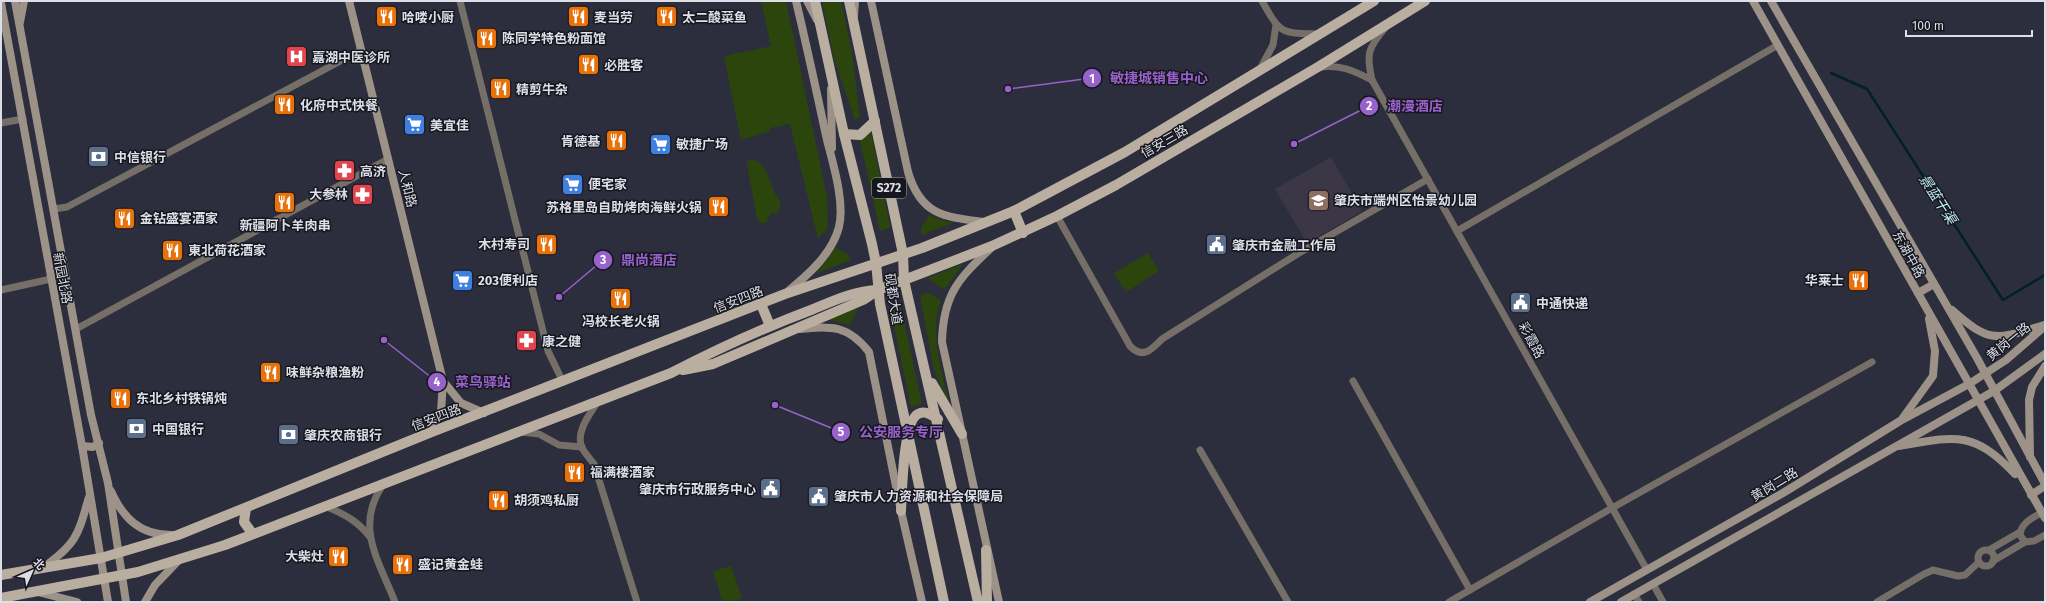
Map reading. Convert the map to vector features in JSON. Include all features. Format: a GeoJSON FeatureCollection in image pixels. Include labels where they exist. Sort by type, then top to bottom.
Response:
{"type":"FeatureCollection","features":[{"type":"Feature","properties":{"kind":"main road","name":"新园北路"},"geometry":{"type":"LineString","coordinates":[[15,1],[91,415],[108,483],[126,602]]}},
{"type":"Feature","properties":{"kind":"main road"},"geometry":{"type":"LineString","coordinates":[[19,27],[24,1]]}},
{"type":"Feature","properties":{"kind":"main road","name":"人和路"},"geometry":{"type":"LineString","coordinates":[[349,1],[443,381]]}},
{"type":"Feature","properties":{"kind":"main road"},"geometry":{"type":"LineString","coordinates":[[785,294],[820,261],[839,227],[840,208],[832,164],[796,1]]}},
{"type":"Feature","properties":{"kind":"main road"},"geometry":{"type":"LineString","coordinates":[[807,1],[821,28]]}},
{"type":"Feature","properties":{"kind":"main road","name":"砚都大道"},"geometry":{"type":"LineString","coordinates":[[815,1],[844,134],[876,263],[878,290],[944,602]]}},
{"type":"Feature","properties":{"kind":"main road","name":"砚都大道"},"geometry":{"type":"LineString","coordinates":[[849,1],[903,254],[904,280],[925,371],[938,419],[978,602]]}},
{"type":"Feature","properties":{"kind":"main road"},"geometry":{"type":"LineString","coordinates":[[854,23],[855,1]]}},
{"type":"Feature","properties":{"kind":"main road"},"geometry":{"type":"LineString","coordinates":[[871,1],[908,172],[917,196],[930,208],[947,217],[986,222]]}},
{"type":"Feature","properties":{"kind":"main road","name":"信安三路"},"geometry":{"type":"LineString","coordinates":[[876,263],[922,248],[1014,211],[1125,152],[1374,1]]}},
{"type":"Feature","properties":{"kind":"main road","name":"信安三路"},"geometry":{"type":"LineString","coordinates":[[878,290],[1023,233],[1116,185],[1318,67],[1425,1]]}},
{"type":"Feature","properties":{"kind":"main road","name":"东湖中路"},"geometry":{"type":"LineString","coordinates":[[1753,1],[2043,515]]}},
{"type":"Feature","properties":{"kind":"main road","name":"东湖中路"},"geometry":{"type":"LineString","coordinates":[[1771,1],[1986,374],[2045,485]]}},
{"type":"Feature","properties":{"kind":"main road","name":"新园北路"},"geometry":{"type":"LineString","coordinates":[[1,3],[82,446],[108,602]]}},
{"type":"Feature","properties":{"kind":"main road"},"geometry":{"type":"LineString","coordinates":[[1,22],[6,33]]}},
{"type":"Feature","properties":{"kind":"main road"},"geometry":{"type":"LineString","coordinates":[[11,58],[25,56]]}},
{"type":"Feature","properties":{"kind":"main road"},"geometry":{"type":"LineString","coordinates":[[831,76],[832,164]]}},
{"type":"Feature","properties":{"kind":"main road"},"geometry":{"type":"LineString","coordinates":[[844,134],[860,134],[875,121]]}},
{"type":"Feature","properties":{"kind":"main road"},"geometry":{"type":"LineString","coordinates":[[1014,211],[1023,233]]}},
{"type":"Feature","properties":{"kind":"main road"},"geometry":{"type":"LineString","coordinates":[[992,246],[965,272],[948,300],[942,325],[942,342],[986,550],[999,602]]}},
{"type":"Feature","properties":{"kind":"main road","name":"信安四路"},"geometry":{"type":"LineString","coordinates":[[1,575],[101,558],[178,535],[429,433],[484,413],[785,294],[876,263]]}},
{"type":"Feature","properties":{"kind":"main road"},"geometry":{"type":"LineString","coordinates":[[1918,293],[1934,284]]}},
{"type":"Feature","properties":{"kind":"main road"},"geometry":{"type":"LineString","coordinates":[[671,373],[716,349],[770,326],[860,290],[878,290]]}},
{"type":"Feature","properties":{"kind":"main road"},"geometry":{"type":"LineString","coordinates":[[1,598],[121,575],[179,560],[384,483],[599,399],[671,373],[713,364],[863,300],[878,290]]}},
{"type":"Feature","properties":{"kind":"main road"},"geometry":{"type":"LineString","coordinates":[[761,304],[770,326]]}},
{"type":"Feature","properties":{"kind":"main road"},"geometry":{"type":"LineString","coordinates":[[1947,306],[1966,323],[1978,331],[1990,336],[2002,337],[2045,326]]}},
{"type":"Feature","properties":{"kind":"main road"},"geometry":{"type":"LineString","coordinates":[[1900,421],[1933,376],[1935,351],[1927,310]]}},
{"type":"Feature","properties":{"kind":"main road"},"geometry":{"type":"LineString","coordinates":[[794,330],[824,326],[836,328],[853,337],[869,352],[901,511],[922,602]]}},
{"type":"Feature","properties":{"kind":"main road","name":"黄岗一路"},"geometry":{"type":"LineString","coordinates":[[1969,384],[2006,360],[2045,326]]}},
{"type":"Feature","properties":{"kind":"main road"},"geometry":{"type":"LineString","coordinates":[[1994,391],[2045,354]]}},
{"type":"Feature","properties":{"kind":"main road"},"geometry":{"type":"LineString","coordinates":[[2030,458],[2029,400],[2032,387],[2045,366]]}},
{"type":"Feature","properties":{"kind":"main road"},"geometry":{"type":"LineString","coordinates":[[925,371],[962,434]]}},
{"type":"Feature","properties":{"kind":"main road"},"geometry":{"type":"LineString","coordinates":[[443,381],[461,403],[484,413]]}},
{"type":"Feature","properties":{"kind":"main road"},"geometry":{"type":"LineString","coordinates":[[429,433],[440,412],[443,381]]}},
{"type":"Feature","properties":{"kind":"main road","name":"黄岗二路"},"geometry":{"type":"LineString","coordinates":[[1590,602],[1783,493],[1900,421],[1969,384]]}},
{"type":"Feature","properties":{"kind":"main road","name":"黄岗二路"},"geometry":{"type":"LineString","coordinates":[[1621,602],[1892,447],[1994,391]]}},
{"type":"Feature","properties":{"kind":"main road"},"geometry":{"type":"LineString","coordinates":[[901,511],[908,430],[913,417],[918,413],[926,412],[938,419]]}},
{"type":"Feature","properties":{"kind":"main road"},"geometry":{"type":"LineString","coordinates":[[1892,447],[1947,438],[1970,440],[1988,449],[2001,459],[2023,481]]}},
{"type":"Feature","properties":{"kind":"main road"},"geometry":{"type":"LineString","coordinates":[[82,446],[89,447],[99,443]]}},
{"type":"Feature","properties":{"kind":"main road"},"geometry":{"type":"LineString","coordinates":[[108,483],[121,510],[136,525],[144,530],[162,535],[178,535]]}},
{"type":"Feature","properties":{"kind":"main road"},"geometry":{"type":"LineString","coordinates":[[2031,495],[2045,485]]}},
{"type":"Feature","properties":{"kind":"main road"},"geometry":{"type":"LineString","coordinates":[[42,568],[59,556],[76,538],[90,494]]}},
{"type":"Feature","properties":{"kind":"main road"},"geometry":{"type":"LineString","coordinates":[[246,508],[244,522],[252,533]]}},
{"type":"Feature","properties":{"kind":"main road"},"geometry":{"type":"LineString","coordinates":[[986,550],[987,602]]}},
{"type":"Feature","properties":{"kind":"main road"},"geometry":{"type":"LineString","coordinates":[[145,602],[155,585],[179,560]]}},
{"type":"Feature","properties":{"kind":"main road"},"geometry":{"type":"LineString","coordinates":[[37,592],[77,602]]}},
{"type":"Feature","properties":{"kind":"street"},"geometry":{"type":"LineString","coordinates":[[460,1],[548,351],[563,382]]}},
{"type":"Feature","properties":{"kind":"street"},"geometry":{"type":"LineString","coordinates":[[1262,1],[1276,25],[1282,30],[1320,34]]}},
{"type":"Feature","properties":{"kind":"street"},"geometry":{"type":"LineString","coordinates":[[1372,80],[1368,55],[1372,44],[1390,22]]}},
{"type":"Feature","properties":{"kind":"street"},"geometry":{"type":"LineString","coordinates":[[1259,71],[1274,45],[1276,25]]}},
{"type":"Feature","properties":{"kind":"street"},"geometry":{"type":"LineString","coordinates":[[1457,231],[1778,45]]}},
{"type":"Feature","properties":{"kind":"street"},"geometry":{"type":"LineString","coordinates":[[54,210],[67,206],[361,50]]}},
{"type":"Feature","properties":{"kind":"street"},"geometry":{"type":"LineString","coordinates":[[1318,67],[1336,65],[1349,68],[1372,80]]}},
{"type":"Feature","properties":{"kind":"street","name":"彩霞路"},"geometry":{"type":"LineString","coordinates":[[1372,80],[1647,570]]}},
{"type":"Feature","properties":{"kind":"street"},"geometry":{"type":"LineString","coordinates":[[1,123],[23,119]]}},
{"type":"Feature","properties":{"kind":"street"},"geometry":{"type":"LineString","coordinates":[[76,329],[388,160]]}},
{"type":"Feature","properties":{"kind":"street"},"geometry":{"type":"LineString","coordinates":[[1057,216],[1130,346],[1134,351],[1145,352],[1150,350],[1162,339],[1299,253],[1428,179]]}},
{"type":"Feature","properties":{"kind":"street"},"geometry":{"type":"LineString","coordinates":[[1,290],[51,279]]}},
{"type":"Feature","properties":{"kind":"street"},"geometry":{"type":"LineString","coordinates":[[1449,602],[1612,508],[1872,362]]}},
{"type":"Feature","properties":{"kind":"street"},"geometry":{"type":"LineString","coordinates":[[1353,381],[1470,590]]}},
{"type":"Feature","properties":{"kind":"street"},"geometry":{"type":"LineString","coordinates":[[599,399],[580,434],[582,447],[594,464],[637,602]]}},
{"type":"Feature","properties":{"kind":"street"},"geometry":{"type":"LineString","coordinates":[[516,431],[539,434],[559,445],[582,447]]}},
{"type":"Feature","properties":{"kind":"street"},"geometry":{"type":"LineString","coordinates":[[1200,450],[1288,602]]}},
{"type":"Feature","properties":{"kind":"street"},"geometry":{"type":"LineString","coordinates":[[370,538],[369,512],[372,502],[384,483]]}},
{"type":"Feature","properties":{"kind":"street"},"geometry":{"type":"LineString","coordinates":[[324,505],[351,518],[362,526],[370,538],[395,602]]}},
{"type":"Feature","properties":{"kind":"street"},"geometry":{"type":"LineString","coordinates":[[1877,602],[1933,570],[1958,576],[1965,575],[1980,562],[1980,553],[1984,550],[1989,550],[2020,532],[2025,524],[2043,515]]}},
{"type":"Feature","properties":{"kind":"street"},"geometry":{"type":"LineString","coordinates":[[2020,532],[2021,538],[2025,542]]}},
{"type":"Feature","properties":{"kind":"street"},"geometry":{"type":"LineString","coordinates":[[1980,562],[1982,565],[1987,565],[2025,542],[2034,541],[2045,535]]}},
{"type":"Feature","properties":{"kind":"street"},"geometry":{"type":"LineString","coordinates":[[1989,550],[1993,554],[1993,561]]}},
{"type":"Feature","properties":{"kind":"street"},"geometry":{"type":"LineString","coordinates":[[1652,584],[1663,602]]}},
{"type":"Feature","properties":{"kind":"street"},"geometry":{"type":"LineString","coordinates":[[1634,594],[1639,602]]}},
{"type":"Feature","properties":{"kind":"shaded area","name":"肇庆市端州区怡景幼儿园"},"geometry":{"type":"Polygon","coordinates":[[[1331,157],[1362,211],[1307,243],[1275,189],[1331,157]]]}},
{"type":"Feature","properties":{"kind":"green space"},"geometry":{"type":"Polygon","coordinates":[[[761,1],[786,1],[827,197],[828,228],[818,239],[790,124],[771,128],[768,132],[741,140],[724,56],[771,46],[761,1]]]}},
{"type":"Feature","properties":{"kind":"green space"},"geometry":{"type":"Polygon","coordinates":[[[822,1],[841,1],[852,53],[860,118],[855,120],[834,59],[822,1]]]}},
{"type":"Feature","properties":{"kind":"green space"},"geometry":{"type":"Polygon","coordinates":[[[871,132],[890,227],[880,231],[859,136],[871,132]]]}},
{"type":"Feature","properties":{"kind":"green space"},"geometry":{"type":"Polygon","coordinates":[[[752,159],[763,166],[777,197],[781,202],[777,214],[771,212],[767,222],[762,224],[757,218],[747,165],[747,162],[752,159]]]}},
{"type":"Feature","properties":{"kind":"green space"},"geometry":{"type":"Polygon","coordinates":[[[929,215],[944,221],[955,222],[921,235],[921,228],[929,215]]]}},
{"type":"Feature","properties":{"kind":"green space"},"geometry":{"type":"Polygon","coordinates":[[[835,247],[847,254],[851,260],[818,273],[817,272],[827,261],[835,247]]]}},
{"type":"Feature","properties":{"kind":"green space"},"geometry":{"type":"Polygon","coordinates":[[[1148,253],[1159,271],[1126,292],[1114,273],[1148,253]]]}},
{"type":"Feature","properties":{"kind":"green space"},"geometry":{"type":"Polygon","coordinates":[[[963,264],[944,290],[928,278],[963,264]]]}},
{"type":"Feature","properties":{"kind":"green space"},"geometry":{"type":"Polygon","coordinates":[[[928,293],[941,300],[936,325],[936,337],[937,350],[947,400],[934,370],[920,296],[928,293]]]}},
{"type":"Feature","properties":{"kind":"green space"},"geometry":{"type":"Polygon","coordinates":[[[856,306],[857,310],[850,325],[823,318],[856,306]]]}},
{"type":"Feature","properties":{"kind":"green space"},"geometry":{"type":"Polygon","coordinates":[[[901,308],[922,404],[911,407],[891,311],[901,308]]]}},
{"type":"Feature","properties":{"kind":"green space"},"geometry":{"type":"Polygon","coordinates":[[[731,566],[742,599],[723,602],[713,571],[731,566]]]}},
{"type":"Feature","properties":{"kind":"waterway","name":"景蓝干渠"},"geometry":{"type":"LineString","coordinates":[[1831,73],[1867,89],[2003,300],[2045,275]]}},
{"type":"Feature","properties":{"kind":"place","name":"哈喽小厨"},"geometry":{"type":"Point","coordinates":[387,17]}},
{"type":"Feature","properties":{"kind":"place","name":"麦当劳"},"geometry":{"type":"Point","coordinates":[579,17]}},
{"type":"Feature","properties":{"kind":"place","name":"太二酸菜鱼"},"geometry":{"type":"Point","coordinates":[667,17]}},
{"type":"Feature","properties":{"kind":"place","name":"陈同学特色粉面馆"},"geometry":{"type":"Point","coordinates":[487,38]}},
{"type":"Feature","properties":{"kind":"place","name":"嘉湖中医诊所"},"geometry":{"type":"Point","coordinates":[297,57]}},
{"type":"Feature","properties":{"kind":"place","name":"必胜客"},"geometry":{"type":"Point","coordinates":[589,65]}},
{"type":"Feature","properties":{"kind":"place","name":"精剪牛杂"},"geometry":{"type":"Point","coordinates":[501,89]}},
{"type":"Feature","properties":{"kind":"place","name":"敏捷城销售中心"},"geometry":{"type":"Point","coordinates":[1008,89]}},
{"type":"Feature","properties":{"kind":"place","name":"化府中式快餐"},"geometry":{"type":"Point","coordinates":[284,105]}},
{"type":"Feature","properties":{"kind":"place","name":"美宜佳"},"geometry":{"type":"Point","coordinates":[414,125]}},
{"type":"Feature","properties":{"kind":"place","name":"肯德基"},"geometry":{"type":"Point","coordinates":[616,141]}},
{"type":"Feature","properties":{"kind":"place","name":"敏捷广场"},"geometry":{"type":"Point","coordinates":[660,144]}},
{"type":"Feature","properties":{"kind":"place","name":"潮漫酒店"},"geometry":{"type":"Point","coordinates":[1294,144]}},
{"type":"Feature","properties":{"kind":"place","name":"中信银行"},"geometry":{"type":"Point","coordinates":[99,157]}},
{"type":"Feature","properties":{"kind":"place","name":"高济"},"geometry":{"type":"Point","coordinates":[344,171]}},
{"type":"Feature","properties":{"kind":"place","name":"便宅家"},"geometry":{"type":"Point","coordinates":[572,184]}},
{"type":"Feature","properties":{"kind":"place","name":"大参林"},"geometry":{"type":"Point","coordinates":[363,194]}},
{"type":"Feature","properties":{"kind":"place","name":"肇庆市端州区怡景幼儿园"},"geometry":{"type":"Point","coordinates":[1319,200]}},
{"type":"Feature","properties":{"kind":"place","name":"新疆阿卜羊肉串"},"geometry":{"type":"Point","coordinates":[285,203]}},
{"type":"Feature","properties":{"kind":"place","name":"苏格里岛自助烤肉海鲜火锅"},"geometry":{"type":"Point","coordinates":[718,207]}},
{"type":"Feature","properties":{"kind":"place","name":"金钻盛宴酒家"},"geometry":{"type":"Point","coordinates":[124,218]}},
{"type":"Feature","properties":{"kind":"place","name":"木村寿司"},"geometry":{"type":"Point","coordinates":[546,244]}},
{"type":"Feature","properties":{"kind":"place","name":"肇庆市金融工作局"},"geometry":{"type":"Point","coordinates":[1217,245]}},
{"type":"Feature","properties":{"kind":"place","name":"東北荷花酒家"},"geometry":{"type":"Point","coordinates":[172,250]}},
{"type":"Feature","properties":{"kind":"place","name":"203便利店"},"geometry":{"type":"Point","coordinates":[462,280]}},
{"type":"Feature","properties":{"kind":"place","name":"华莱士"},"geometry":{"type":"Point","coordinates":[1859,280]}},
{"type":"Feature","properties":{"kind":"place","name":"鼎尚酒店"},"geometry":{"type":"Point","coordinates":[559,297]}},
{"type":"Feature","properties":{"kind":"place","name":"冯校长老火锅"},"geometry":{"type":"Point","coordinates":[621,299]}},
{"type":"Feature","properties":{"kind":"place","name":"中通快递"},"geometry":{"type":"Point","coordinates":[1520,303]}},
{"type":"Feature","properties":{"kind":"place","name":"菜鸟驿站"},"geometry":{"type":"Point","coordinates":[384,340]}},
{"type":"Feature","properties":{"kind":"place","name":"康之健"},"geometry":{"type":"Point","coordinates":[527,341]}},
{"type":"Feature","properties":{"kind":"place","name":"味鲜杂粮渔粉"},"geometry":{"type":"Point","coordinates":[270,372]}},
{"type":"Feature","properties":{"kind":"place","name":"东北乡村铁锅炖"},"geometry":{"type":"Point","coordinates":[120,398]}},
{"type":"Feature","properties":{"kind":"place","name":"公安服务专厅"},"geometry":{"type":"Point","coordinates":[775,405]}},
{"type":"Feature","properties":{"kind":"place","name":"中国银行"},"geometry":{"type":"Point","coordinates":[136,429]}},
{"type":"Feature","properties":{"kind":"place","name":"肇庆农商银行"},"geometry":{"type":"Point","coordinates":[288,435]}},
{"type":"Feature","properties":{"kind":"place","name":"福满楼酒家"},"geometry":{"type":"Point","coordinates":[574,472]}},
{"type":"Feature","properties":{"kind":"place","name":"肇庆市行政服务中心"},"geometry":{"type":"Point","coordinates":[771,489]}},
{"type":"Feature","properties":{"kind":"place","name":"肇庆市人力资源和社会保障局"},"geometry":{"type":"Point","coordinates":[819,496]}},
{"type":"Feature","properties":{"kind":"place","name":"胡须鸡私厨"},"geometry":{"type":"Point","coordinates":[498,500]}},
{"type":"Feature","properties":{"kind":"place","name":"大柴灶"},"geometry":{"type":"Point","coordinates":[339,556]}},
{"type":"Feature","properties":{"kind":"place","name":"盛记黄金蛙"},"geometry":{"type":"Point","coordinates":[403,564]}}]}
